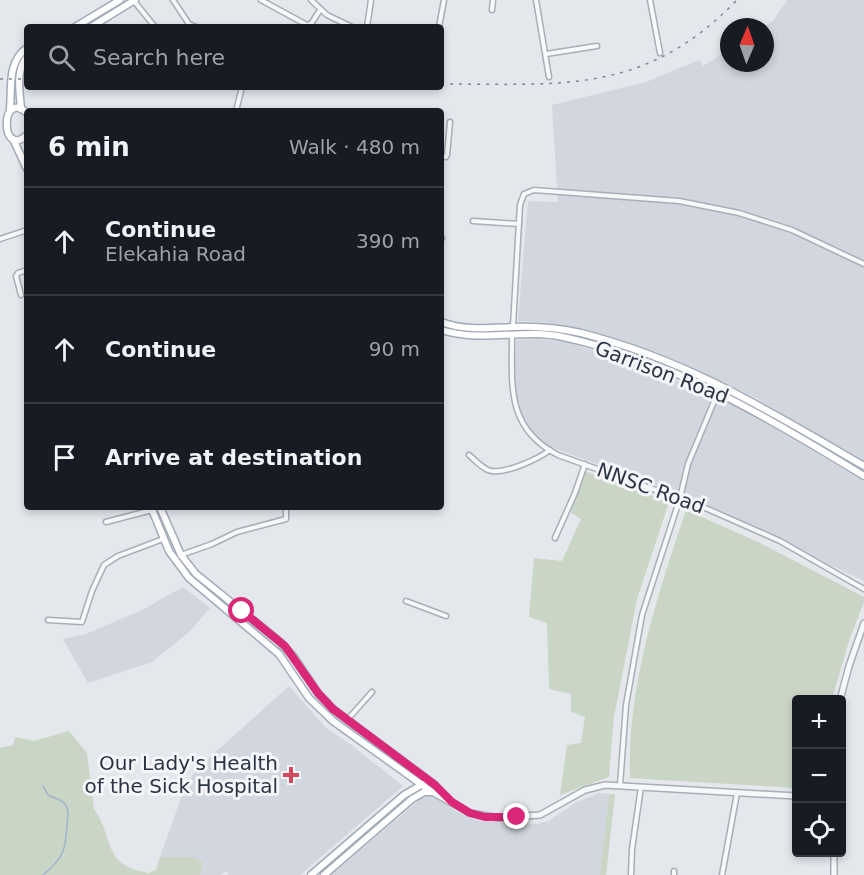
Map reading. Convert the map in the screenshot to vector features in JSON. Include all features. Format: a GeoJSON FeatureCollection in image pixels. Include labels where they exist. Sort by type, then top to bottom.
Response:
{"type":"FeatureCollection","features":[{"type":"Feature","properties":{"kind":"main road"},"geometry":{"type":"LineString","coordinates":[[80,24],[120,0]]}},
{"type":"Feature","properties":{"kind":"main road"},"geometry":{"type":"LineString","coordinates":[[96,24],[135,0]]}},
{"type":"Feature","properties":{"kind":"main road"},"geometry":{"type":"LineString","coordinates":[[24,51],[18,57],[13,69],[5,112],[0,123],[2,134],[14,140],[24,138]]}},
{"type":"Feature","properties":{"kind":"main road"},"geometry":{"type":"LineString","coordinates":[[5,112],[24,111],[20,74],[24,62]]}},
{"type":"Feature","properties":{"kind":"main road"},"geometry":{"type":"LineString","coordinates":[[14,140],[24,162]]}},
{"type":"Feature","properties":{"kind":"main road","name":"Garrison Road"},"geometry":{"type":"LineString","coordinates":[[444,323],[479,330],[513,327],[548,328],[581,333],[661,359],[705,376],[738,393],[864,466]]}},
{"type":"Feature","properties":{"kind":"main road","name":"Garrison Road"},"geometry":{"type":"LineString","coordinates":[[444,331],[470,336],[562,337],[622,354],[677,374],[756,411],[864,476]]}},
{"type":"Feature","properties":{"kind":"main road"},"geometry":{"type":"LineString","coordinates":[[152,510],[169,551],[189,578],[279,654],[320,709],[406,775],[420,784],[433,788]]}},
{"type":"Feature","properties":{"kind":"main road"},"geometry":{"type":"LineString","coordinates":[[161,510],[182,555],[196,574],[279,640],[318,693],[333,709],[418,772],[433,788]]}},
{"type":"Feature","properties":{"kind":"main road"},"geometry":{"type":"LineString","coordinates":[[412,799],[420,784],[418,772]]}},
{"type":"Feature","properties":{"kind":"main road"},"geometry":{"type":"LineString","coordinates":[[404,795],[408,785],[406,775]]}},
{"type":"Feature","properties":{"kind":"main road"},"geometry":{"type":"LineString","coordinates":[[310,875],[420,784]]}},
{"type":"Feature","properties":{"kind":"main road"},"geometry":{"type":"LineString","coordinates":[[324,875],[412,799],[433,788]]}},
{"type":"Feature","properties":{"kind":"street"},"geometry":{"type":"LineString","coordinates":[[135,0],[153,24]]}},
{"type":"Feature","properties":{"kind":"street"},"geometry":{"type":"LineString","coordinates":[[173,0],[189,24]]}},
{"type":"Feature","properties":{"kind":"street"},"geometry":{"type":"LineString","coordinates":[[261,0],[306,24]]}},
{"type":"Feature","properties":{"kind":"street"},"geometry":{"type":"LineString","coordinates":[[311,0],[320,10],[346,24]]}},
{"type":"Feature","properties":{"kind":"street"},"geometry":{"type":"LineString","coordinates":[[367,24],[371,0]]}},
{"type":"Feature","properties":{"kind":"street"},"geometry":{"type":"LineString","coordinates":[[440,24],[444,0]]}},
{"type":"Feature","properties":{"kind":"street"},"geometry":{"type":"LineString","coordinates":[[492,10],[493,0]]}},
{"type":"Feature","properties":{"kind":"street"},"geometry":{"type":"LineString","coordinates":[[536,0],[549,77]]}},
{"type":"Feature","properties":{"kind":"street"},"geometry":{"type":"LineString","coordinates":[[650,0],[660,53]]}},
{"type":"Feature","properties":{"kind":"street"},"geometry":{"type":"LineString","coordinates":[[311,24],[320,10]]}},
{"type":"Feature","properties":{"kind":"street"},"geometry":{"type":"LineString","coordinates":[[546,54],[597,46]]}},
{"type":"Feature","properties":{"kind":"street"},"geometry":{"type":"LineString","coordinates":[[237,108],[241,90]]}},
{"type":"Feature","properties":{"kind":"street"},"geometry":{"type":"LineString","coordinates":[[444,157],[447,155],[450,122]]}},
{"type":"Feature","properties":{"kind":"street"},"geometry":{"type":"LineString","coordinates":[[513,327],[522,198],[534,190],[679,201],[756,217],[802,235],[864,264]]}},
{"type":"Feature","properties":{"kind":"street"},"geometry":{"type":"LineString","coordinates":[[473,221],[519,224]]}},
{"type":"Feature","properties":{"kind":"street"},"geometry":{"type":"LineString","coordinates":[[0,239],[24,231]]}},
{"type":"Feature","properties":{"kind":"street"},"geometry":{"type":"LineString","coordinates":[[21,295],[16,276],[24,271]]}},
{"type":"Feature","properties":{"kind":"street","name":"NNSC Road"},"geometry":{"type":"LineString","coordinates":[[512,336],[512,387],[518,414],[533,437],[550,450],[680,498],[780,542],[864,589]]}},
{"type":"Feature","properties":{"kind":"street"},"geometry":{"type":"LineString","coordinates":[[620,785],[626,705],[638,634],[658,563],[680,498],[688,464],[718,392]]}},
{"type":"Feature","properties":{"kind":"street"},"geometry":{"type":"LineString","coordinates":[[469,455],[485,468],[497,471],[528,462],[550,450]]}},
{"type":"Feature","properties":{"kind":"street"},"geometry":{"type":"LineString","coordinates":[[555,538],[585,464]]}},
{"type":"Feature","properties":{"kind":"street"},"geometry":{"type":"LineString","coordinates":[[106,522],[148,510]]}},
{"type":"Feature","properties":{"kind":"street"},"geometry":{"type":"LineString","coordinates":[[182,555],[237,532],[284,520],[287,516],[286,510]]}},
{"type":"Feature","properties":{"kind":"street"},"geometry":{"type":"LineString","coordinates":[[48,620],[82,622],[92,591],[104,566],[110,560],[163,539]]}},
{"type":"Feature","properties":{"kind":"street"},"geometry":{"type":"LineString","coordinates":[[406,601],[446,616]]}},
{"type":"Feature","properties":{"kind":"street"},"geometry":{"type":"LineString","coordinates":[[841,695],[864,623]]}},
{"type":"Feature","properties":{"kind":"street"},"geometry":{"type":"LineString","coordinates":[[347,720],[372,692]]}},
{"type":"Feature","properties":{"kind":"street"},"geometry":{"type":"LineString","coordinates":[[433,788],[470,813],[485,817],[531,817],[544,813],[585,790],[598,786],[642,786],[792,796]]}},
{"type":"Feature","properties":{"kind":"street"},"geometry":{"type":"LineString","coordinates":[[631,875],[632,849],[642,786]]}},
{"type":"Feature","properties":{"kind":"street"},"geometry":{"type":"LineString","coordinates":[[722,875],[737,793]]}},
{"type":"Feature","properties":{"kind":"street"},"geometry":{"type":"LineString","coordinates":[[834,857],[834,875]]}},
{"type":"Feature","properties":{"kind":"shaded area"},"geometry":{"type":"Polygon","coordinates":[[[787,0],[864,0],[864,461],[756,398],[680,362],[582,329],[552,323],[518,321],[528,201],[558,202],[552,105],[646,82],[699,60],[703,66],[720,55],[720,72],[774,72],[774,20],[787,0]]]}},
{"type":"Feature","properties":{"kind":"shaded area"},"geometry":{"type":"Polygon","coordinates":[[[538,339],[566,342],[631,362],[699,389],[748,412],[864,481],[864,581],[693,499],[545,445],[523,421],[514,383],[516,340],[538,339]]]}},
{"type":"Feature","properties":{"kind":"shaded area"},"geometry":{"type":"Polygon","coordinates":[[[183,587],[210,608],[189,632],[152,662],[88,683],[63,639],[86,634],[142,610],[183,587]]]}},
{"type":"Feature","properties":{"kind":"shaded area","name":"Our Lady's Health of the Sick Hospital"},"geometry":{"type":"Polygon","coordinates":[[[289,686],[326,728],[403,786],[300,875],[229,875],[226,871],[221,875],[200,875],[203,862],[193,857],[160,857],[187,782],[199,767],[289,686]]]}},
{"type":"Feature","properties":{"kind":"shaded area"},"geometry":{"type":"Polygon","coordinates":[[[599,793],[609,794],[600,875],[331,875],[427,796],[438,799],[457,812],[480,821],[536,824],[549,821],[575,803],[599,793]]]}},
{"type":"Feature","properties":{"kind":"green space"},"geometry":{"type":"Polygon","coordinates":[[[584,471],[669,502],[637,599],[614,717],[609,777],[560,795],[567,745],[581,743],[585,717],[571,712],[571,694],[549,689],[547,623],[529,617],[534,558],[562,561],[581,519],[571,513],[584,471]]]}},
{"type":"Feature","properties":{"kind":"green space"},"geometry":{"type":"Polygon","coordinates":[[[686,510],[758,542],[864,597],[833,695],[792,695],[792,788],[630,778],[633,710],[646,642],[686,510]]]}},
{"type":"Feature","properties":{"kind":"green space"},"geometry":{"type":"Polygon","coordinates":[[[69,731],[87,753],[94,809],[116,857],[133,869],[148,873],[156,870],[160,857],[193,857],[203,862],[200,875],[0,875],[0,748],[13,745],[15,737],[34,741],[69,731]]]}},
{"type":"Feature","properties":{"kind":"green space"},"geometry":{"type":"Polygon","coordinates":[[[609,794],[615,794],[606,875],[600,875],[609,794]]]}},
{"type":"Feature","properties":{"kind":"waterway"},"geometry":{"type":"LineString","coordinates":[[43,786],[48,795],[66,805],[68,813],[66,841],[62,854],[43,875]]}},
{"type":"Feature","properties":{"kind":"railway"},"geometry":{"type":"LineString","coordinates":[[444,84],[564,82],[600,78],[635,68],[669,53],[703,31],[737,0]]}},
{"type":"Feature","properties":{"kind":"railway"},"geometry":{"type":"LineString","coordinates":[[0,79],[24,79]]}},
{"type":"Feature","properties":{"kind":"place","name":"Our Lady's Health of the Sick Hospital"},"geometry":{"type":"Point","coordinates":[291,775]}},
{"type":"Feature","properties":{"kind":"route"},"geometry":{"type":"LineString","coordinates":[[242,611],[285,646],[309,682],[333,709],[435,785],[452,802],[470,813],[485,817],[517,817]]}}]}
